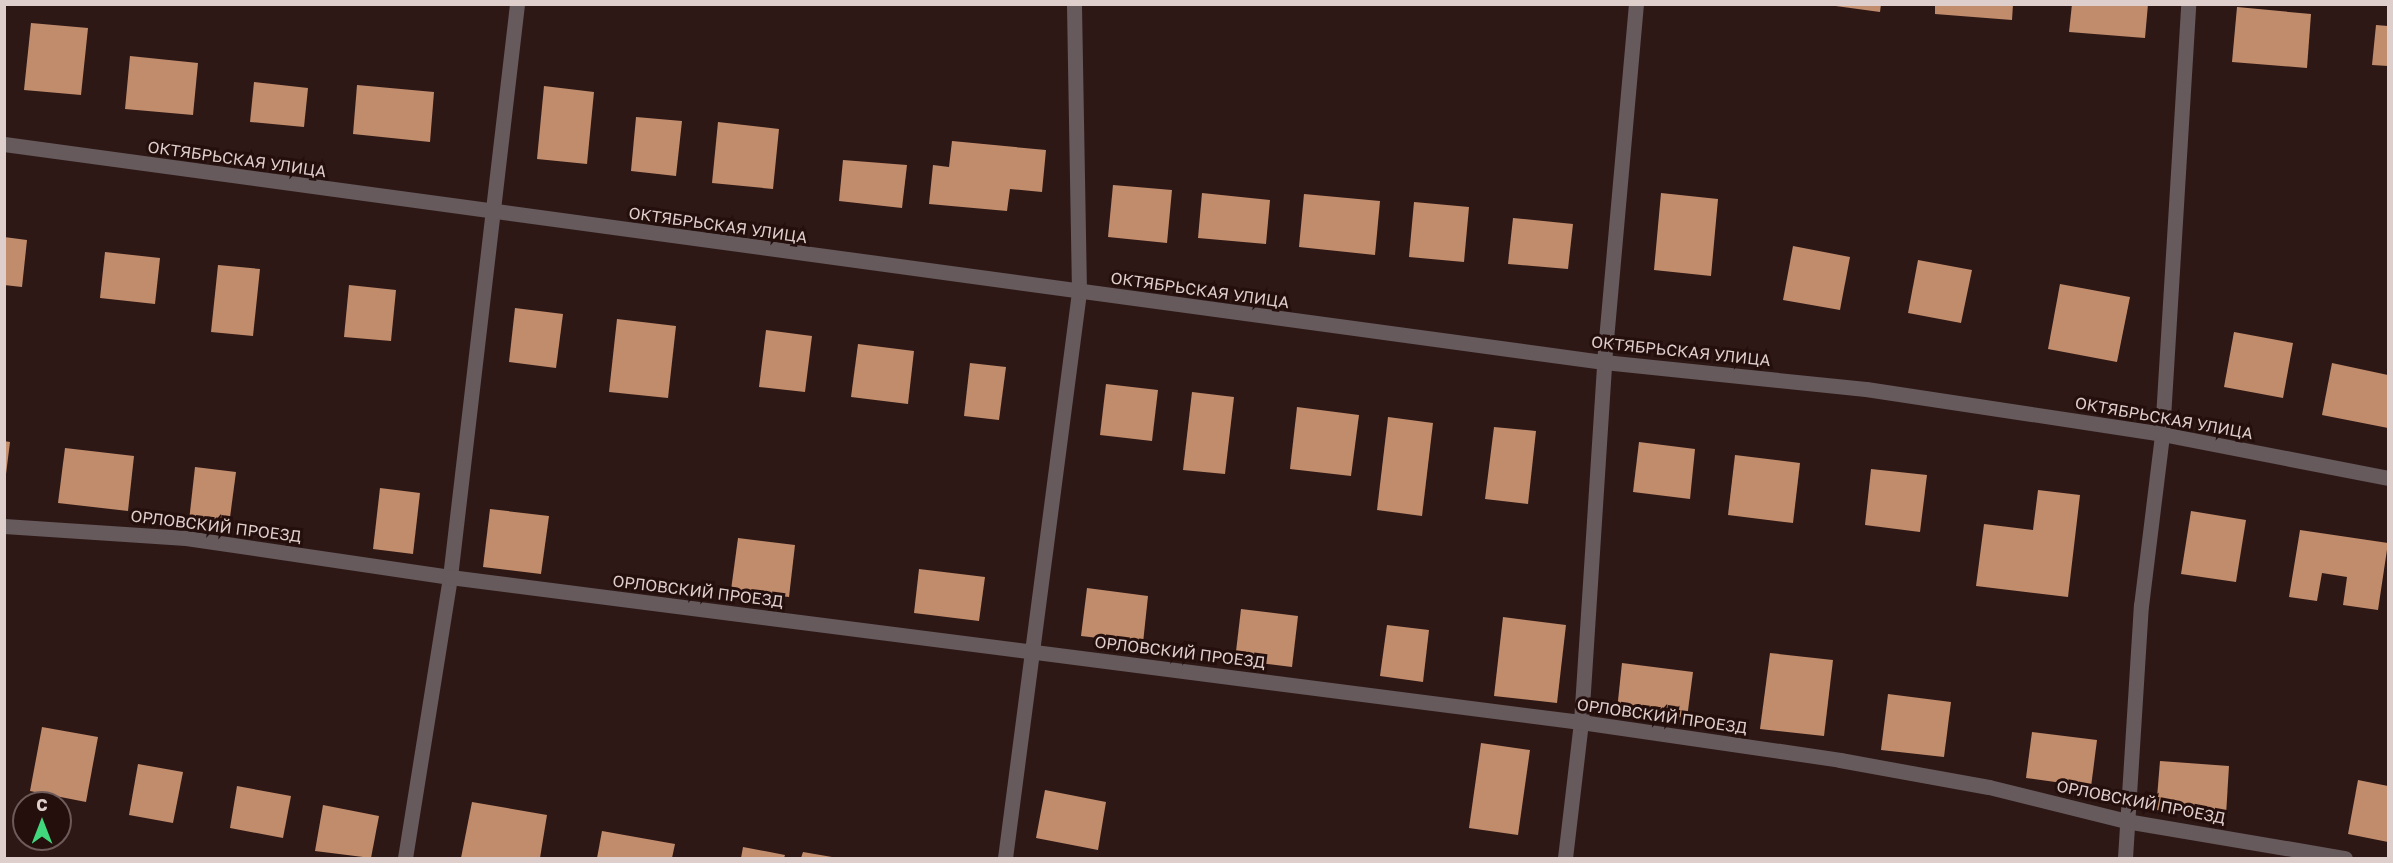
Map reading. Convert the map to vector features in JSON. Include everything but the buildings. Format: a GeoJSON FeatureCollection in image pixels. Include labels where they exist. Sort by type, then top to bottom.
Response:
{"type":"FeatureCollection","features":[{"type":"Feature","properties":{"kind":"street"},"geometry":{"type":"LineString","coordinates":[[405,858],[450,577],[495,213],[517,4]]}},
{"type":"Feature","properties":{"kind":"street"},"geometry":{"type":"LineString","coordinates":[[1005,858],[1036,652],[1079,292],[1074,4]]}},
{"type":"Feature","properties":{"kind":"street"},"geometry":{"type":"LineString","coordinates":[[1565,858],[1581,722],[1604,362],[1636,4]]}},
{"type":"Feature","properties":{"kind":"street"},"geometry":{"type":"LineString","coordinates":[[2125,858],[2141,606],[2162,434],[2188,4]]}},
{"type":"Feature","properties":{"kind":"street","name":"ОКТЯБРЬСКАЯ УЛИЦА"},"geometry":{"type":"LineString","coordinates":[[4,144],[495,213],[1604,362],[1866,389],[2162,434],[2388,478]]}},
{"type":"Feature","properties":{"kind":"street","name":"ОРЛОВСКИЙ ПРОЕЗД"},"geometry":{"type":"LineString","coordinates":[[4,526],[186,538],[450,577],[1581,722],[1840,760],[1989,787],[2126,821],[2345,858]]}}]}
